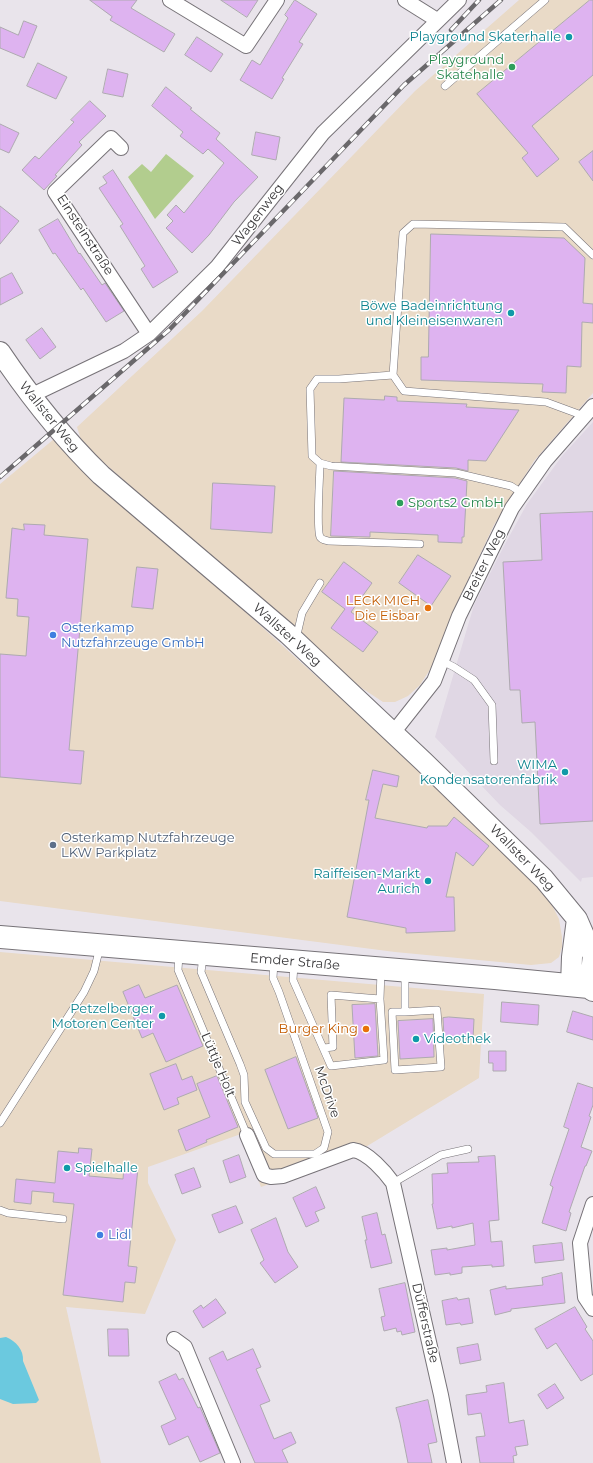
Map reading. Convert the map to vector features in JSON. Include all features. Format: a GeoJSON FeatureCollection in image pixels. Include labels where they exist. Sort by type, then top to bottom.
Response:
{"type":"FeatureCollection","features":[{"type":"Feature","properties":{"kind":"main road","name":"Emder Straße"},"geometry":{"type":"LineString","coordinates":[[0,937],[587,987]]}},
{"type":"Feature","properties":{"kind":"street"},"geometry":{"type":"LineString","coordinates":[[170,0],[246,46],[277,0]]}},
{"type":"Feature","properties":{"kind":"street"},"geometry":{"type":"LineString","coordinates":[[406,0],[438,20]]}},
{"type":"Feature","properties":{"kind":"street","name":"Wagenweg"},"geometry":{"type":"LineString","coordinates":[[30,396],[124,351],[150,334],[217,267],[324,133],[459,0]]}},
{"type":"Feature","properties":{"kind":"street","name":"Einsteinstraße"},"geometry":{"type":"LineString","coordinates":[[121,148],[110,138],[55,192],[150,334]]}},
{"type":"Feature","properties":{"kind":"street","name":"Wallster Weg"},"geometry":{"type":"LineString","coordinates":[[2,361],[66,440],[101,475],[295,641],[516,850],[544,879],[577,919],[572,956],[587,987]]}},
{"type":"Feature","properties":{"kind":"street","name":"Breiter Weg"},"geometry":{"type":"LineString","coordinates":[[393,733],[434,681],[459,616],[512,508],[545,461],[589,411]]}},
{"type":"Feature","properties":{"kind":"street","name":"Lüttje Holt"},"geometry":{"type":"LineString","coordinates":[[247,1135],[264,1175],[271,1177],[283,1176],[353,1150],[364,1154],[381,1168],[393,1183]]}},
{"type":"Feature","properties":{"kind":"street","name":"Düfferstraße"},"geometry":{"type":"LineString","coordinates":[[393,1183],[441,1395],[454,1463]]}},
{"type":"Feature","properties":{"kind":"street"},"geometry":{"type":"LineString","coordinates":[[593,1204],[580,1243],[585,1297],[593,1309]]}},
{"type":"Feature","properties":{"kind":"street"},"geometry":{"type":"LineString","coordinates":[[174,1339],[185,1347],[233,1463]]}},
{"type":"Feature","properties":{"kind":"lane"},"geometry":{"type":"LineString","coordinates":[[445,86],[545,0]]}},
{"type":"Feature","properties":{"kind":"lane"},"geometry":{"type":"LineString","coordinates":[[589,411],[546,402],[404,391],[393,375],[403,233],[413,224],[564,227],[593,255]]}},
{"type":"Feature","properties":{"kind":"lane"},"geometry":{"type":"LineString","coordinates":[[393,375],[339,380],[317,380],[310,389],[312,456],[320,463],[331,466],[456,473],[511,486],[522,493]]}},
{"type":"Feature","properties":{"kind":"lane"},"geometry":{"type":"LineString","coordinates":[[320,463],[318,524],[320,537],[328,541],[420,544]]}},
{"type":"Feature","properties":{"kind":"lane"},"geometry":{"type":"LineString","coordinates":[[295,641],[302,613],[320,583]]}},
{"type":"Feature","properties":{"kind":"lane"},"geometry":{"type":"LineString","coordinates":[[442,661],[474,680],[492,705],[494,761]]}},
{"type":"Feature","properties":{"kind":"lane"},"geometry":{"type":"LineString","coordinates":[[0,1123],[84,992],[94,971],[100,946]]}},
{"type":"Feature","properties":{"kind":"lane","name":"Lüttje Holt"},"geometry":{"type":"LineString","coordinates":[[179,953],[178,970],[247,1135]]}},
{"type":"Feature","properties":{"kind":"lane","name":"McDrive"},"geometry":{"type":"LineString","coordinates":[[203,954],[201,972],[240,1064],[244,1075],[246,1102],[266,1148],[274,1154],[315,1154],[324,1148],[328,1132],[273,978],[284,961]]}},
{"type":"Feature","properties":{"kind":"lane"},"geometry":{"type":"LineString","coordinates":[[284,961],[331,1066],[384,1060],[380,999],[381,970]]}},
{"type":"Feature","properties":{"kind":"lane"},"geometry":{"type":"LineString","coordinates":[[405,971],[405,1012]]}},
{"type":"Feature","properties":{"kind":"lane"},"geometry":{"type":"LineString","coordinates":[[324,1048],[333,1047],[331,995],[380,999]]}},
{"type":"Feature","properties":{"kind":"lane"},"geometry":{"type":"LineString","coordinates":[[437,1010],[440,1067],[395,1070],[392,1012],[405,1012],[437,1010]]}},
{"type":"Feature","properties":{"kind":"lane"},"geometry":{"type":"LineString","coordinates":[[393,1183],[441,1155],[468,1149]]}},
{"type":"Feature","properties":{"kind":"lane"},"geometry":{"type":"LineString","coordinates":[[0,1210],[8,1213],[63,1219]]}},
{"type":"Feature","properties":{"kind":"shaded area"},"geometry":{"type":"Polygon","coordinates":[[[519,0],[593,0],[593,393],[534,461],[494,525],[456,605],[431,668],[420,685],[408,696],[395,702],[383,702],[351,681],[93,453],[81,440],[77,427],[202,311],[415,91],[519,0]]]}},
{"type":"Feature","properties":{"kind":"shaded area"},"geometry":{"type":"Polygon","coordinates":[[[593,422],[593,877],[582,878],[581,882],[531,832],[500,805],[435,737],[474,605],[527,504],[562,456],[593,422]]]}},
{"type":"Feature","properties":{"kind":"shaded area"},"geometry":{"type":"Polygon","coordinates":[[[54,439],[503,845],[549,899],[559,919],[562,947],[559,957],[551,963],[531,965],[395,952],[0,901],[0,484],[54,439]]]}},
{"type":"Feature","properties":{"kind":"shaded area"},"geometry":{"type":"Polygon","coordinates":[[[0,952],[484,994],[479,1078],[359,1151],[261,1187],[241,1134],[148,1167],[148,1183],[176,1240],[145,1314],[66,1307],[101,1463],[0,1463],[0,952]]]}},
{"type":"Feature","properties":{"kind":"green space"},"geometry":{"type":"Polygon","coordinates":[[[166,154],[194,176],[155,219],[128,177],[142,164],[151,172],[166,154]]]}},
{"type":"Feature","properties":{"kind":"water"},"geometry":{"type":"Polygon","coordinates":[[[6,1337],[16,1343],[21,1350],[23,1361],[39,1400],[36,1403],[13,1404],[0,1399],[0,1338],[6,1337]]]}},
{"type":"Feature","properties":{"kind":"building"},"geometry":{"type":"Polygon","coordinates":[[[90,0],[137,0],[131,8],[175,34],[164,52],[110,20],[112,17],[90,0]]]}},
{"type":"Feature","properties":{"kind":"building"},"geometry":{"type":"Polygon","coordinates":[[[221,0],[258,0],[247,17],[221,0]]]}},
{"type":"Feature","properties":{"kind":"building"},"geometry":{"type":"Polygon","coordinates":[[[295,0],[317,14],[299,42],[303,44],[282,78],[284,79],[272,99],[240,80],[252,60],[260,65],[288,18],[285,15],[295,0]]]}},
{"type":"Feature","properties":{"kind":"building","name":"Playground Skaterhalle"},"geometry":{"type":"Polygon","coordinates":[[[590,0],[593,0],[593,75],[532,126],[559,159],[537,177],[522,158],[528,153],[477,94],[590,0]]]}},
{"type":"Feature","properties":{"kind":"building"},"geometry":{"type":"Polygon","coordinates":[[[24,21],[37,26],[24,58],[0,48],[0,27],[18,35],[24,21]]]}},
{"type":"Feature","properties":{"kind":"building"},"geometry":{"type":"Polygon","coordinates":[[[197,37],[223,54],[211,72],[185,55],[197,37]]]}},
{"type":"Feature","properties":{"kind":"building"},"geometry":{"type":"Polygon","coordinates":[[[38,63],[67,77],[56,99],[27,86],[38,63]]]}},
{"type":"Feature","properties":{"kind":"building"},"geometry":{"type":"Polygon","coordinates":[[[108,69],[128,74],[123,97],[103,93],[108,69]]]}},
{"type":"Feature","properties":{"kind":"building"},"geometry":{"type":"Polygon","coordinates":[[[166,87],[220,133],[216,139],[258,177],[234,202],[209,235],[192,253],[166,228],[173,221],[167,215],[176,205],[184,213],[224,163],[208,149],[203,154],[180,136],[183,132],[152,106],[166,87]]]}},
{"type":"Feature","properties":{"kind":"building"},"geometry":{"type":"Polygon","coordinates":[[[90,101],[106,116],[79,142],[82,145],[55,175],[57,176],[44,190],[22,170],[35,156],[39,159],[74,122],[71,120],[90,101]]]}},
{"type":"Feature","properties":{"kind":"building"},"geometry":{"type":"Polygon","coordinates":[[[0,124],[19,133],[9,153],[0,149],[0,124]]]}},
{"type":"Feature","properties":{"kind":"building"},"geometry":{"type":"Polygon","coordinates":[[[256,132],[280,137],[276,160],[252,155],[256,132]]]}},
{"type":"Feature","properties":{"kind":"building"},"geometry":{"type":"Polygon","coordinates":[[[593,151],[593,181],[579,162],[593,151]]]}},
{"type":"Feature","properties":{"kind":"building"},"geometry":{"type":"Polygon","coordinates":[[[113,170],[178,272],[153,288],[141,269],[145,266],[120,226],[123,224],[99,188],[107,183],[103,177],[113,170]]]}},
{"type":"Feature","properties":{"kind":"building"},"geometry":{"type":"Polygon","coordinates":[[[0,206],[19,221],[0,244],[0,206]]]}},
{"type":"Feature","properties":{"kind":"building"},"geometry":{"type":"Polygon","coordinates":[[[58,219],[79,254],[80,253],[102,285],[105,283],[124,311],[106,322],[83,288],[81,290],[55,253],[53,254],[39,230],[58,219]]]}},
{"type":"Feature","properties":{"kind":"building","name":"Böwe Badeinrichtung und Kleineisenwaren"},"geometry":{"type":"Polygon","coordinates":[[[431,234],[564,238],[585,258],[583,303],[593,304],[593,323],[582,322],[581,367],[567,366],[566,393],[542,392],[543,384],[421,380],[421,357],[428,357],[431,234]]]}},
{"type":"Feature","properties":{"kind":"building"},"geometry":{"type":"Polygon","coordinates":[[[12,273],[23,293],[0,305],[0,279],[12,273]]]}},
{"type":"Feature","properties":{"kind":"building"},"geometry":{"type":"Polygon","coordinates":[[[42,328],[56,347],[40,359],[26,340],[42,328]]]}},
{"type":"Feature","properties":{"kind":"building"},"geometry":{"type":"Polygon","coordinates":[[[385,396],[397,397],[397,401],[467,404],[466,407],[519,410],[486,461],[468,460],[468,471],[456,468],[341,462],[344,398],[384,400],[385,396]]]}},
{"type":"Feature","properties":{"kind":"building"},"geometry":{"type":"Polygon","coordinates":[[[334,471],[455,478],[467,481],[464,537],[462,537],[462,543],[438,542],[438,535],[370,532],[370,537],[331,536],[334,471]]]}},
{"type":"Feature","properties":{"kind":"building"},"geometry":{"type":"Polygon","coordinates":[[[213,483],[275,486],[272,533],[211,529],[213,483]]]}},
{"type":"Feature","properties":{"kind":"building"},"geometry":{"type":"Polygon","coordinates":[[[593,512],[593,821],[540,824],[535,722],[522,723],[520,690],[510,690],[503,562],[542,560],[540,514],[593,512]]]}},
{"type":"Feature","properties":{"kind":"building","name":"Osterkamp Nutzfahrzeuge GmbH"},"geometry":{"type":"Polygon","coordinates":[[[24,524],[45,525],[44,535],[88,539],[69,750],[84,751],[81,784],[0,777],[0,654],[26,656],[29,617],[17,616],[18,599],[6,598],[12,528],[24,530],[24,524]]]}},
{"type":"Feature","properties":{"kind":"building"},"geometry":{"type":"Polygon","coordinates":[[[418,555],[451,576],[431,606],[399,583],[418,555]]]}},
{"type":"Feature","properties":{"kind":"building"},"geometry":{"type":"Polygon","coordinates":[[[344,562],[372,583],[351,612],[378,632],[363,652],[331,628],[345,609],[322,592],[344,562]]]}},
{"type":"Feature","properties":{"kind":"building"},"geometry":{"type":"Polygon","coordinates":[[[137,567],[158,569],[153,609],[132,607],[137,567]]]}},
{"type":"Feature","properties":{"kind":"building"},"geometry":{"type":"Polygon","coordinates":[[[373,770],[399,776],[397,787],[383,784],[375,818],[427,828],[428,826],[447,826],[454,817],[489,846],[473,866],[456,852],[446,897],[454,897],[455,931],[406,933],[406,928],[347,917],[369,800],[366,800],[373,770]]]}},
{"type":"Feature","properties":{"kind":"building","name":"Petzelberger Motoren Center"},"geometry":{"type":"Polygon","coordinates":[[[139,985],[145,998],[177,985],[203,1046],[166,1062],[153,1033],[142,1038],[123,992],[139,985]]]}},
{"type":"Feature","properties":{"kind":"building"},"geometry":{"type":"Polygon","coordinates":[[[502,1002],[539,1005],[538,1025],[501,1022],[502,1002]]]}},
{"type":"Feature","properties":{"kind":"building"},"geometry":{"type":"Polygon","coordinates":[[[375,1004],[378,1056],[355,1058],[352,1005],[375,1004]]]}},
{"type":"Feature","properties":{"kind":"building"},"geometry":{"type":"Polygon","coordinates":[[[573,1011],[593,1017],[593,1040],[567,1032],[573,1011]]]}},
{"type":"Feature","properties":{"kind":"building"},"geometry":{"type":"Polygon","coordinates":[[[443,1018],[474,1019],[473,1039],[444,1037],[443,1018]]]}},
{"type":"Feature","properties":{"kind":"building","name":"Videothek"},"geometry":{"type":"Polygon","coordinates":[[[433,1019],[434,1057],[400,1059],[398,1021],[433,1019]]]}},
{"type":"Feature","properties":{"kind":"building"},"geometry":{"type":"Polygon","coordinates":[[[489,1051],[506,1051],[506,1071],[493,1071],[493,1063],[489,1063],[489,1051]]]}},
{"type":"Feature","properties":{"kind":"building"},"geometry":{"type":"Polygon","coordinates":[[[296,1057],[318,1118],[288,1129],[265,1070],[296,1057]]]}},
{"type":"Feature","properties":{"kind":"building"},"geometry":{"type":"Polygon","coordinates":[[[176,1064],[182,1080],[192,1076],[197,1090],[177,1098],[179,1104],[164,1110],[150,1074],[176,1064]]]}},
{"type":"Feature","properties":{"kind":"building"},"geometry":{"type":"Polygon","coordinates":[[[217,1076],[238,1127],[206,1140],[207,1142],[186,1151],[178,1130],[210,1117],[197,1084],[217,1076]]]}},
{"type":"Feature","properties":{"kind":"building"},"geometry":{"type":"Polygon","coordinates":[[[578,1083],[593,1088],[593,1105],[589,1116],[591,1117],[581,1147],[592,1151],[585,1166],[569,1212],[571,1213],[566,1231],[542,1223],[553,1187],[550,1185],[569,1129],[564,1127],[578,1083]]]}},
{"type":"Feature","properties":{"kind":"building","name":"Lidl"},"geometry":{"type":"Polygon","coordinates":[[[79,1148],[92,1149],[89,1176],[123,1179],[124,1167],[138,1168],[128,1266],[137,1267],[135,1283],[125,1282],[123,1302],[63,1295],[74,1204],[53,1202],[54,1193],[32,1191],[31,1204],[14,1202],[16,1179],[55,1183],[58,1151],[78,1153],[79,1148]]]}},
{"type":"Feature","properties":{"kind":"building"},"geometry":{"type":"Polygon","coordinates":[[[239,1155],[246,1177],[230,1183],[223,1161],[239,1155]]]}},
{"type":"Feature","properties":{"kind":"building"},"geometry":{"type":"Polygon","coordinates":[[[495,1156],[499,1220],[489,1221],[491,1242],[502,1241],[504,1266],[492,1267],[492,1265],[462,1267],[462,1273],[435,1275],[431,1250],[447,1248],[447,1250],[475,1245],[473,1223],[452,1228],[452,1226],[437,1229],[432,1204],[432,1174],[448,1173],[447,1163],[479,1162],[478,1157],[495,1156]]]}},
{"type":"Feature","properties":{"kind":"building"},"geometry":{"type":"Polygon","coordinates":[[[194,1168],[201,1187],[182,1194],[175,1175],[194,1168]]]}},
{"type":"Feature","properties":{"kind":"building"},"geometry":{"type":"Polygon","coordinates":[[[316,1187],[325,1208],[315,1212],[319,1221],[306,1227],[293,1198],[316,1187]]]}},
{"type":"Feature","properties":{"kind":"building"},"geometry":{"type":"Polygon","coordinates":[[[236,1206],[243,1223],[219,1233],[212,1215],[236,1206]]]}},
{"type":"Feature","properties":{"kind":"building"},"geometry":{"type":"Polygon","coordinates":[[[377,1213],[382,1235],[385,1234],[392,1263],[371,1268],[362,1217],[377,1213]]]}},
{"type":"Feature","properties":{"kind":"building"},"geometry":{"type":"Polygon","coordinates":[[[276,1218],[288,1252],[298,1267],[275,1283],[260,1263],[264,1260],[251,1230],[276,1218]]]}},
{"type":"Feature","properties":{"kind":"building"},"geometry":{"type":"Polygon","coordinates":[[[562,1243],[564,1260],[535,1263],[533,1246],[562,1243]]]}},
{"type":"Feature","properties":{"kind":"building"},"geometry":{"type":"Polygon","coordinates":[[[562,1273],[565,1303],[511,1309],[511,1311],[495,1315],[490,1290],[506,1286],[506,1289],[543,1285],[542,1278],[562,1273]]]}},
{"type":"Feature","properties":{"kind":"building"},"geometry":{"type":"Polygon","coordinates":[[[405,1283],[415,1332],[402,1335],[401,1331],[397,1332],[396,1328],[384,1331],[381,1317],[385,1316],[379,1289],[405,1283]]]}},
{"type":"Feature","properties":{"kind":"building"},"geometry":{"type":"Polygon","coordinates":[[[457,1298],[458,1300],[469,1298],[473,1323],[446,1325],[442,1301],[457,1298]]]}},
{"type":"Feature","properties":{"kind":"building"},"geometry":{"type":"Polygon","coordinates":[[[216,1299],[226,1313],[203,1328],[193,1311],[201,1305],[203,1308],[216,1299]]]}},
{"type":"Feature","properties":{"kind":"building"},"geometry":{"type":"Polygon","coordinates":[[[575,1307],[587,1327],[585,1329],[593,1341],[593,1374],[581,1381],[556,1343],[547,1349],[535,1329],[575,1307]]]}},
{"type":"Feature","properties":{"kind":"building"},"geometry":{"type":"Polygon","coordinates":[[[108,1329],[128,1329],[129,1356],[109,1356],[108,1329]]]}},
{"type":"Feature","properties":{"kind":"building"},"geometry":{"type":"Polygon","coordinates":[[[478,1344],[481,1360],[460,1364],[457,1348],[478,1344]]]}},
{"type":"Feature","properties":{"kind":"building"},"geometry":{"type":"Polygon","coordinates":[[[253,1349],[261,1367],[256,1369],[270,1401],[260,1405],[274,1439],[291,1432],[296,1443],[282,1450],[288,1463],[255,1463],[209,1358],[223,1351],[227,1360],[253,1349]]]}},
{"type":"Feature","properties":{"kind":"building"},"geometry":{"type":"Polygon","coordinates":[[[176,1374],[179,1380],[183,1378],[198,1408],[200,1407],[220,1453],[200,1462],[188,1436],[169,1445],[161,1426],[176,1419],[159,1382],[176,1374]]]}},
{"type":"Feature","properties":{"kind":"building"},"geometry":{"type":"Polygon","coordinates":[[[504,1383],[509,1423],[524,1420],[528,1445],[515,1447],[517,1455],[513,1456],[514,1463],[480,1463],[476,1437],[485,1436],[481,1413],[468,1415],[466,1395],[487,1392],[486,1386],[504,1383]]]}},
{"type":"Feature","properties":{"kind":"building"},"geometry":{"type":"Polygon","coordinates":[[[555,1384],[564,1398],[547,1409],[538,1395],[555,1384]]]}},
{"type":"Feature","properties":{"kind":"building"},"geometry":{"type":"Polygon","coordinates":[[[428,1400],[437,1442],[428,1444],[432,1463],[408,1463],[396,1408],[428,1400]]]}},
{"type":"Feature","properties":{"kind":"railway"},"geometry":{"type":"LineString","coordinates":[[451,30],[479,0]]}},
{"type":"Feature","properties":{"kind":"railway"},"geometry":{"type":"LineString","coordinates":[[0,477],[169,330],[404,85],[501,0]]}},
{"type":"Feature","properties":{"kind":"place","name":"Playground Skaterhalle"},"geometry":{"type":"Point","coordinates":[569,37]}},
{"type":"Feature","properties":{"kind":"place","name":"Playground Skatehalle"},"geometry":{"type":"Point","coordinates":[512,67]}},
{"type":"Feature","properties":{"kind":"place","name":"Böwe Badeinrichtung und Kleineisenwaren"},"geometry":{"type":"Point","coordinates":[511,313]}},
{"type":"Feature","properties":{"kind":"place","name":"Sports2 GmbH"},"geometry":{"type":"Point","coordinates":[400,503]}},
{"type":"Feature","properties":{"kind":"place","name":"LECK MICH Die Eisbar"},"geometry":{"type":"Point","coordinates":[428,608]}},
{"type":"Feature","properties":{"kind":"place","name":"Osterkamp Nutzfahrzeuge GmbH"},"geometry":{"type":"Point","coordinates":[53,635]}},
{"type":"Feature","properties":{"kind":"place","name":"WIMA Kondensatorenfabrik"},"geometry":{"type":"Point","coordinates":[565,772]}},
{"type":"Feature","properties":{"kind":"place","name":"Osterkamp Nutzfahrzeuge LKW Parkplatz"},"geometry":{"type":"Point","coordinates":[53,845]}},
{"type":"Feature","properties":{"kind":"place","name":"Raiffeisen-Markt Aurich"},"geometry":{"type":"Point","coordinates":[428,881]}},
{"type":"Feature","properties":{"kind":"place","name":"Petzelberger Motoren Center"},"geometry":{"type":"Point","coordinates":[162,1016]}},
{"type":"Feature","properties":{"kind":"place","name":"Burger King"},"geometry":{"type":"Point","coordinates":[366,1029]}},
{"type":"Feature","properties":{"kind":"place","name":"Videothek"},"geometry":{"type":"Point","coordinates":[416,1039]}},
{"type":"Feature","properties":{"kind":"place","name":"Spielhalle"},"geometry":{"type":"Point","coordinates":[67,1168]}},
{"type":"Feature","properties":{"kind":"place","name":"Lidl"},"geometry":{"type":"Point","coordinates":[100,1235]}}]}
